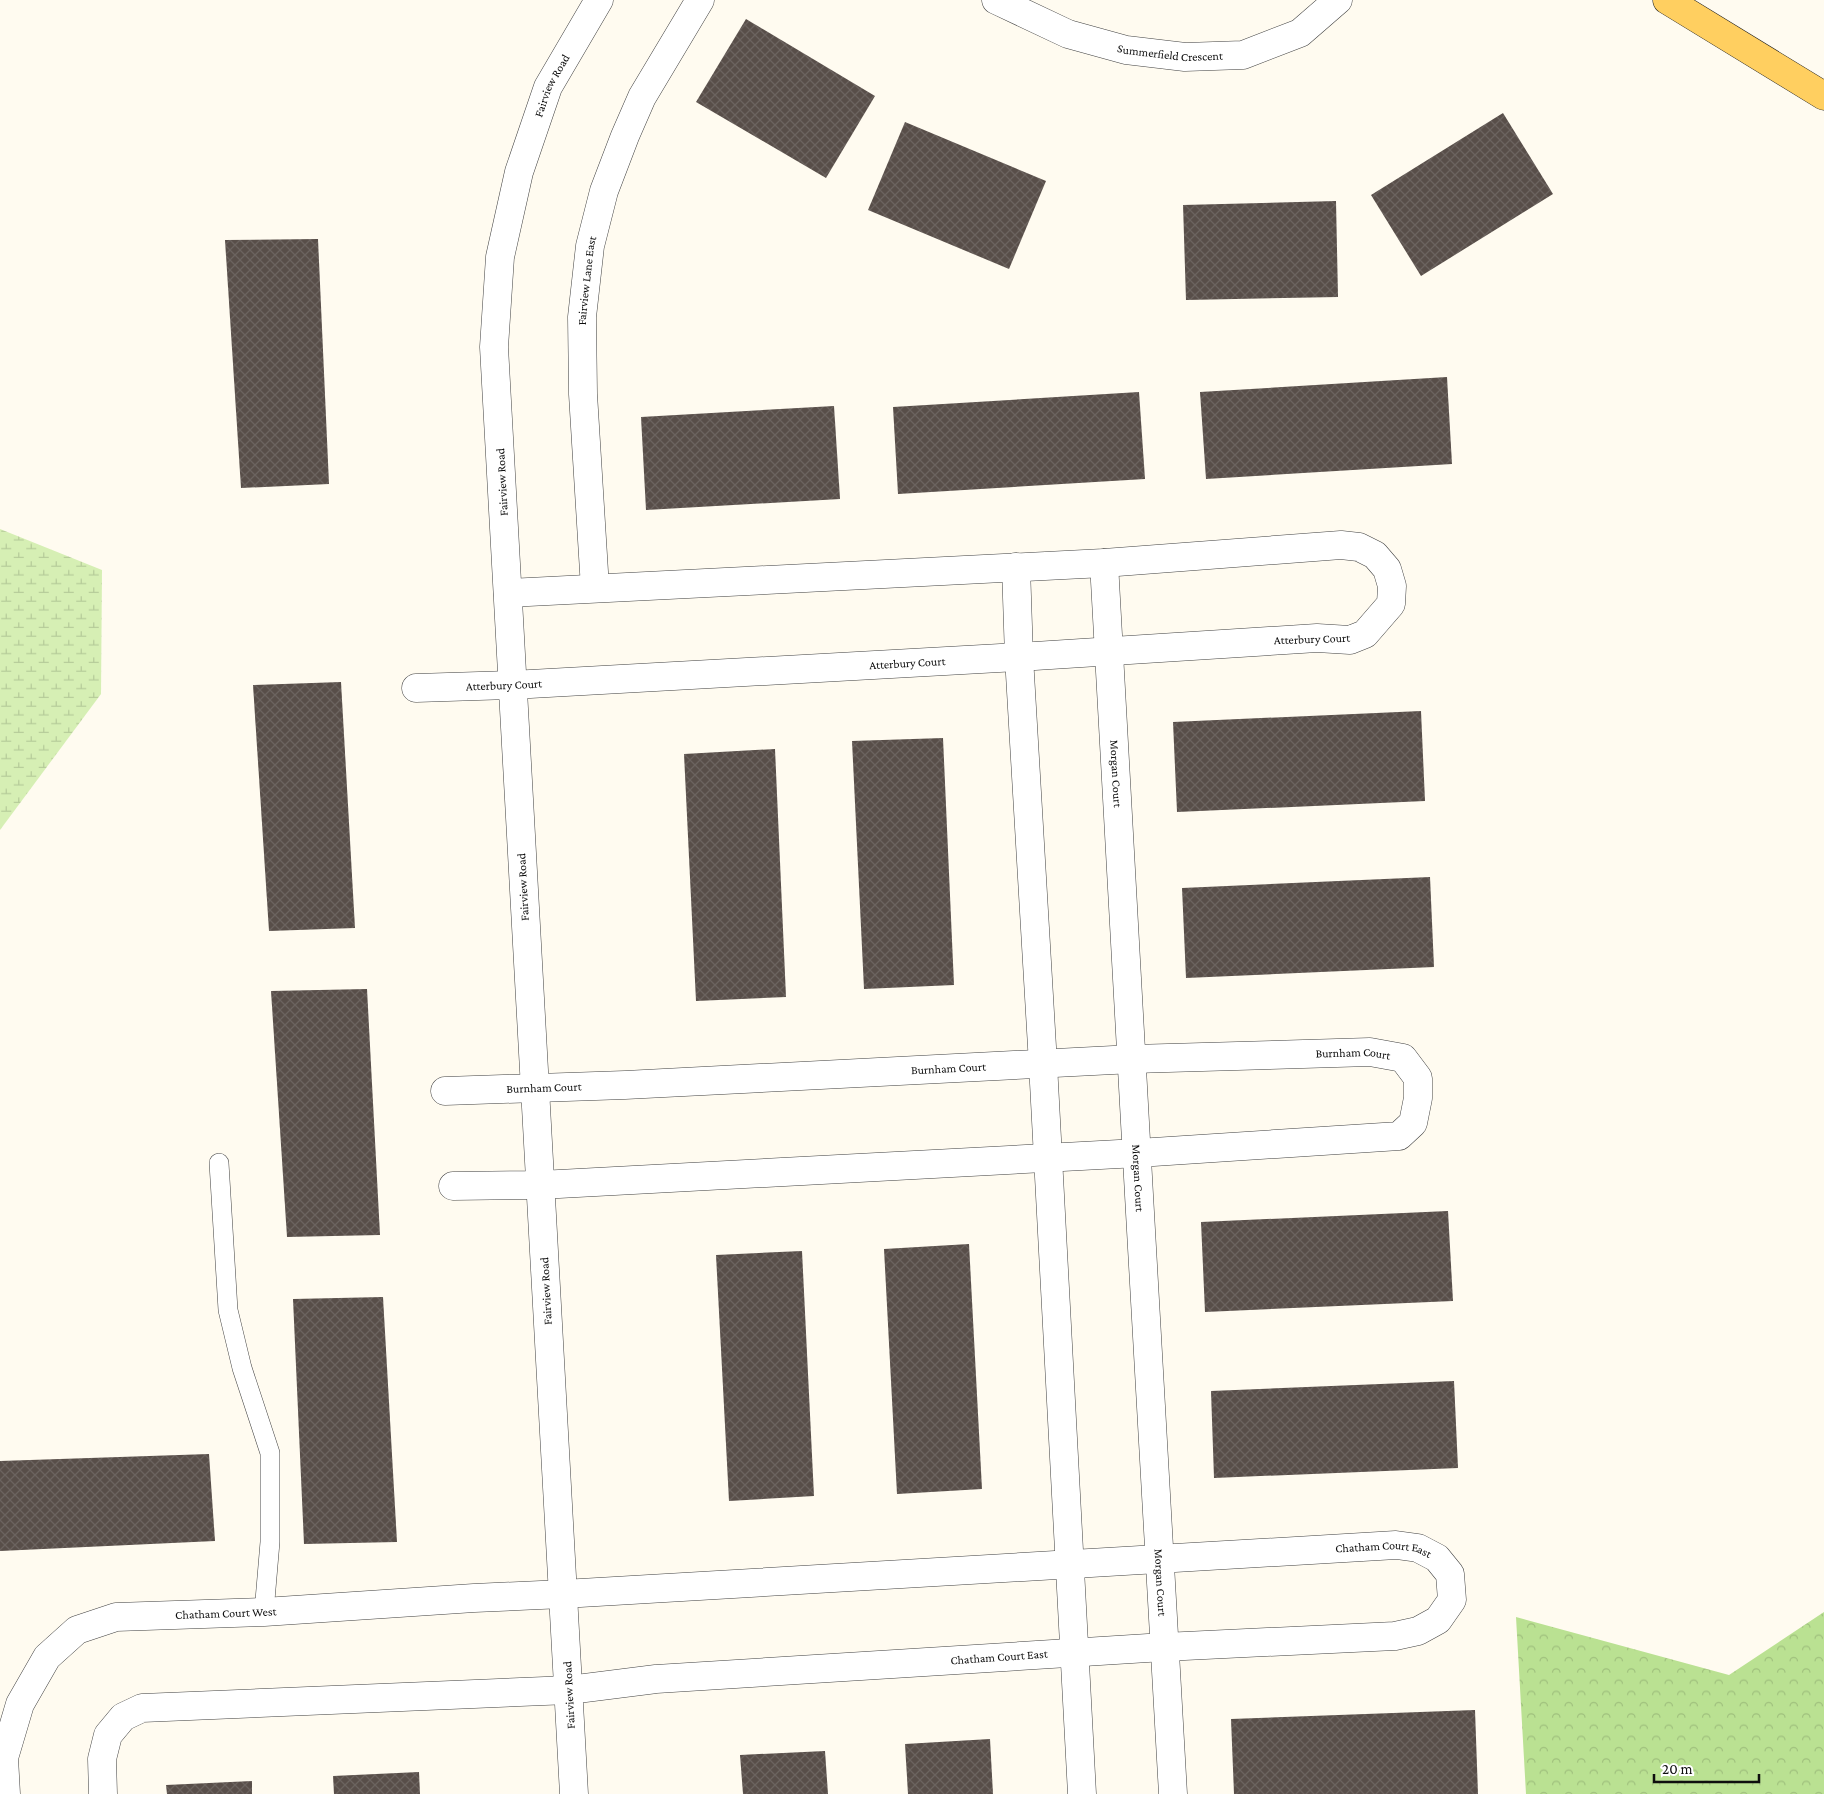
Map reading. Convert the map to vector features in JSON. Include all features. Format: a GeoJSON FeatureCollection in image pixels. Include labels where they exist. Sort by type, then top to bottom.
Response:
{"type":"FeatureCollection","features":[{"type":"Feature","properties":{"kind":"main road"},"geometry":{"type":"LineString","coordinates":[[1667,0],[1824,96]]}},
{"type":"Feature","properties":{"kind":"street","name":"Fairview Road"},"geometry":{"type":"LineString","coordinates":[[574,1794],[494,347],[500,257],[519,172],[548,87],[599,0]]}},
{"type":"Feature","properties":{"kind":"street","name":"Fairview Lane East"},"geometry":{"type":"LineString","coordinates":[[595,588],[583,394],[582,326],[590,246],[604,191],[639,105],[700,0]]}},
{"type":"Feature","properties":{"kind":"street","name":"Summerfield Crescent"},"geometry":{"type":"LineString","coordinates":[[996,0],[1068,34],[1126,50],[1185,57],[1243,55],[1300,33],[1338,0]]}},
{"type":"Feature","properties":{"kind":"street","name":"Atterbury Court"},"geometry":{"type":"LineString","coordinates":[[416,688],[512,685],[1019,657],[1317,638],[1350,640],[1365,634],[1379,620],[1391,604],[1392,586],[1387,569],[1375,555],[1359,547],[1342,545],[1104,563],[508,593]]}},
{"type":"Feature","properties":{"kind":"street","name":"Morgan Court"},"geometry":{"type":"LineString","coordinates":[[1104,563],[1133,1059],[1158,1559],[1173,1794]]}},
{"type":"Feature","properties":{"kind":"street"},"geometry":{"type":"LineString","coordinates":[[1016,567],[1019,657],[1082,1794]]}},
{"type":"Feature","properties":{"kind":"street","name":"Burnham Court"},"geometry":{"type":"LineString","coordinates":[[444,1091],[1133,1059],[1370,1052],[1403,1058],[1418,1078],[1418,1098],[1412,1123],[1399,1136],[1138,1153],[540,1185],[453,1186]]}},
{"type":"Feature","properties":{"kind":"street","name":"Chatham Court East"},"geometry":{"type":"LineString","coordinates":[[563,1594],[1396,1545],[1418,1548],[1437,1558],[1450,1574],[1452,1600],[1438,1620],[1418,1632],[1395,1636],[1074,1652],[656,1679],[569,1690]]}},
{"type":"Feature","properties":{"kind":"street","name":"Chatham Court West"},"geometry":{"type":"LineString","coordinates":[[6,1794],[4,1758],[20,1704],[47,1657],[77,1630],[116,1617],[264,1612],[563,1594]]}},
{"type":"Feature","properties":{"kind":"street"},"geometry":{"type":"LineString","coordinates":[[103,1794],[102,1758],[108,1735],[123,1717],[142,1708],[569,1690]]}},
{"type":"Feature","properties":{"kind":"lane"},"geometry":{"type":"LineString","coordinates":[[219,1163],[228,1310],[242,1368],[270,1453],[270,1542],[264,1612]]}},
{"type":"Feature","properties":{"kind":"green space"},"geometry":{"type":"Polygon","coordinates":[[[0,529],[102,570],[101,694],[0,830],[0,529]]]}},
{"type":"Feature","properties":{"kind":"green space"},"geometry":{"type":"Polygon","coordinates":[[[1824,1612],[1824,1794],[1526,1794],[1516,1617],[1729,1675],[1824,1612]]]}},
{"type":"Feature","properties":{"kind":"building"},"geometry":{"type":"Polygon","coordinates":[[[746,19],[875,96],[826,178],[696,102],[746,19]]]}},
{"type":"Feature","properties":{"kind":"building"},"geometry":{"type":"Polygon","coordinates":[[[1503,113],[1553,194],[1421,276],[1371,195],[1503,113]]]}},
{"type":"Feature","properties":{"kind":"building"},"geometry":{"type":"Polygon","coordinates":[[[905,122],[1046,181],[1009,269],[868,210],[905,122]]]}},
{"type":"Feature","properties":{"kind":"building"},"geometry":{"type":"Polygon","coordinates":[[[1336,201],[1338,297],[1186,300],[1183,205],[1336,201]]]}},
{"type":"Feature","properties":{"kind":"building"},"geometry":{"type":"Polygon","coordinates":[[[318,239],[329,484],[241,488],[225,240],[318,239]]]}},
{"type":"Feature","properties":{"kind":"building"},"geometry":{"type":"Polygon","coordinates":[[[1447,377],[1452,464],[1206,479],[1200,392],[1447,377]]]}},
{"type":"Feature","properties":{"kind":"building"},"geometry":{"type":"Polygon","coordinates":[[[1139,392],[1145,479],[898,494],[893,407],[1139,392]]]}},
{"type":"Feature","properties":{"kind":"building"},"geometry":{"type":"Polygon","coordinates":[[[834,406],[840,499],[646,510],[641,417],[834,406]]]}},
{"type":"Feature","properties":{"kind":"building"},"geometry":{"type":"Polygon","coordinates":[[[341,682],[355,928],[269,931],[253,685],[341,682]]]}},
{"type":"Feature","properties":{"kind":"building"},"geometry":{"type":"Polygon","coordinates":[[[1421,711],[1425,801],[1177,812],[1173,722],[1421,711]]]}},
{"type":"Feature","properties":{"kind":"building"},"geometry":{"type":"Polygon","coordinates":[[[943,738],[954,985],[864,989],[852,741],[943,738]]]}},
{"type":"Feature","properties":{"kind":"building"},"geometry":{"type":"Polygon","coordinates":[[[775,749],[786,997],[696,1001],[684,754],[775,749]]]}},
{"type":"Feature","properties":{"kind":"building"},"geometry":{"type":"Polygon","coordinates":[[[1430,877],[1434,967],[1186,978],[1182,888],[1430,877]]]}},
{"type":"Feature","properties":{"kind":"building"},"geometry":{"type":"Polygon","coordinates":[[[367,989],[380,1235],[287,1237],[271,991],[367,989]]]}},
{"type":"Feature","properties":{"kind":"building"},"geometry":{"type":"Polygon","coordinates":[[[1448,1211],[1453,1301],[1205,1312],[1201,1222],[1448,1211]]]}},
{"type":"Feature","properties":{"kind":"building"},"geometry":{"type":"Polygon","coordinates":[[[969,1244],[982,1489],[897,1494],[884,1249],[969,1244]]]}},
{"type":"Feature","properties":{"kind":"building"},"geometry":{"type":"Polygon","coordinates":[[[802,1251],[814,1496],[729,1501],[716,1255],[802,1251]]]}},
{"type":"Feature","properties":{"kind":"building"},"geometry":{"type":"Polygon","coordinates":[[[383,1297],[397,1542],[304,1544],[293,1299],[383,1297]]]}},
{"type":"Feature","properties":{"kind":"building"},"geometry":{"type":"Polygon","coordinates":[[[1454,1381],[1458,1468],[1214,1478],[1211,1391],[1454,1381]]]}},
{"type":"Feature","properties":{"kind":"building"},"geometry":{"type":"Polygon","coordinates":[[[209,1454],[215,1541],[0,1551],[0,1461],[209,1454]]]}},
{"type":"Feature","properties":{"kind":"building"},"geometry":{"type":"Polygon","coordinates":[[[1475,1710],[1478,1794],[1234,1794],[1231,1719],[1475,1710]]]}},
{"type":"Feature","properties":{"kind":"building"},"geometry":{"type":"Polygon","coordinates":[[[990,1739],[993,1794],[908,1794],[905,1744],[990,1739]]]}},
{"type":"Feature","properties":{"kind":"building"},"geometry":{"type":"Polygon","coordinates":[[[825,1751],[828,1794],[743,1794],[740,1755],[825,1751]]]}},
{"type":"Feature","properties":{"kind":"building"},"geometry":{"type":"Polygon","coordinates":[[[419,1772],[420,1794],[334,1794],[333,1776],[419,1772]]]}},
{"type":"Feature","properties":{"kind":"building"},"geometry":{"type":"Polygon","coordinates":[[[252,1781],[252,1794],[167,1794],[166,1785],[252,1781]]]}}]}
